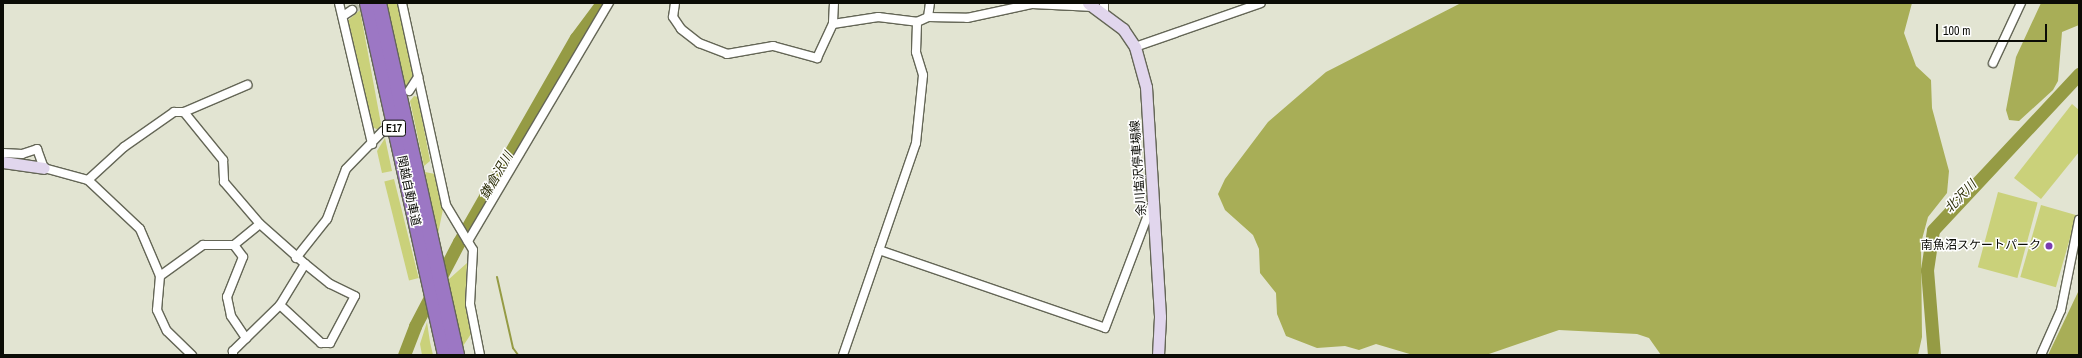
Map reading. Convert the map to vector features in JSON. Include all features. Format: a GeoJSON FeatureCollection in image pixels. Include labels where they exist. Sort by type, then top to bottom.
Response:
{"type":"FeatureCollection","features":[{"type":"Feature","properties":{"kind":"highway","name":"関越自動車道"},"geometry":{"type":"LineString","coordinates":[[367,3],[444,355]]}},
{"type":"Feature","properties":{"kind":"highway","name":"関越自動車道"},"geometry":{"type":"LineString","coordinates":[[379,3],[457,355]]}},
{"type":"Feature","properties":{"kind":"main road","name":"余川塩沢停車場線"},"geometry":{"type":"LineString","coordinates":[[1098,6],[1135,47],[1146,87],[1155,196],[1160,317],[1158,355]]}},
{"type":"Feature","properties":{"kind":"main road"},"geometry":{"type":"LineString","coordinates":[[3,162],[44,168]]}},
{"type":"Feature","properties":{"kind":"street"},"geometry":{"type":"LineString","coordinates":[[339,3],[372,144]]}},
{"type":"Feature","properties":{"kind":"street"},"geometry":{"type":"LineString","coordinates":[[402,3],[446,205],[473,250],[470,304],[480,355]]}},
{"type":"Feature","properties":{"kind":"street"},"geometry":{"type":"LineString","coordinates":[[467,238],[539,116],[610,3]]}},
{"type":"Feature","properties":{"kind":"street"},"geometry":{"type":"LineString","coordinates":[[675,3],[674,17],[681,29],[699,43],[727,54],[773,46],[818,58],[833,24],[834,3]]}},
{"type":"Feature","properties":{"kind":"street"},"geometry":{"type":"LineString","coordinates":[[928,17],[930,3]]}},
{"type":"Feature","properties":{"kind":"street"},"geometry":{"type":"LineString","coordinates":[[1135,47],[1261,3]]}},
{"type":"Feature","properties":{"kind":"street"},"geometry":{"type":"LineString","coordinates":[[1993,63],[2021,3]]}},
{"type":"Feature","properties":{"kind":"street"},"geometry":{"type":"LineString","coordinates":[[833,24],[878,17],[917,22],[928,17],[967,18],[1032,4],[1098,6]]}},
{"type":"Feature","properties":{"kind":"street"},"geometry":{"type":"LineString","coordinates":[[343,16],[352,10]]}},
{"type":"Feature","properties":{"kind":"street"},"geometry":{"type":"LineString","coordinates":[[843,355],[916,143],[923,75],[916,52],[917,22]]}},
{"type":"Feature","properties":{"kind":"street"},"geometry":{"type":"LineString","coordinates":[[409,91],[418,77]]}},
{"type":"Feature","properties":{"kind":"street"},"geometry":{"type":"LineString","coordinates":[[88,180],[131,143],[174,112],[184,112],[247,85]]}},
{"type":"Feature","properties":{"kind":"street"},"geometry":{"type":"LineString","coordinates":[[184,112],[223,160],[224,182],[260,224],[296,258],[330,284],[355,296],[330,343],[321,343],[280,305]]}},
{"type":"Feature","properties":{"kind":"street"},"geometry":{"type":"LineString","coordinates":[[296,258],[327,219],[346,169],[383,131]]}},
{"type":"Feature","properties":{"kind":"street"},"geometry":{"type":"LineString","coordinates":[[3,153],[22,154],[37,149],[44,168],[88,180],[140,229],[160,276],[157,310],[167,331],[192,355]]}},
{"type":"Feature","properties":{"kind":"street"},"geometry":{"type":"LineString","coordinates":[[879,250],[1105,328],[1155,196]]}},
{"type":"Feature","properties":{"kind":"street"},"geometry":{"type":"LineString","coordinates":[[2041,355],[2061,310],[2079,220]]}},
{"type":"Feature","properties":{"kind":"street"},"geometry":{"type":"LineString","coordinates":[[160,276],[203,245],[234,245],[260,224]]}},
{"type":"Feature","properties":{"kind":"street"},"geometry":{"type":"LineString","coordinates":[[234,245],[243,257],[227,297],[231,316],[246,338]]}},
{"type":"Feature","properties":{"kind":"street"},"geometry":{"type":"LineString","coordinates":[[233,355],[246,338],[280,305],[305,264]]}},
{"type":"Feature","properties":{"kind":"green space"},"geometry":{"type":"Polygon","coordinates":[[[387,3],[398,3],[413,75],[406,87],[387,3]]]}},
{"type":"Feature","properties":{"kind":"green space"},"geometry":{"type":"Polygon","coordinates":[[[1461,3],[1912,3],[1904,33],[1916,66],[1931,80],[1932,108],[1949,171],[1947,193],[1928,217],[1921,243],[1922,337],[1918,355],[1661,355],[1649,338],[1637,334],[1559,330],[1486,355],[1413,355],[1376,344],[1359,350],[1345,346],[1317,348],[1286,336],[1277,314],[1276,293],[1260,273],[1259,249],[1253,235],[1225,210],[1218,194],[1225,179],[1268,122],[1326,72],[1461,3]]]}},
{"type":"Feature","properties":{"kind":"green space"},"geometry":{"type":"Polygon","coordinates":[[[2041,3],[2079,3],[2079,25],[2062,32],[2058,81],[2053,90],[2019,121],[2009,120],[2006,110],[2016,57],[2041,3]]]}},
{"type":"Feature","properties":{"kind":"green space"},"geometry":{"type":"Polygon","coordinates":[[[360,10],[381,124],[378,130],[371,126],[346,22],[360,10]]]}},
{"type":"Feature","properties":{"kind":"green space"},"geometry":{"type":"Polygon","coordinates":[[[414,96],[418,97],[430,161],[424,166],[410,101],[414,96]]]}},
{"type":"Feature","properties":{"kind":"green space"},"geometry":{"type":"Polygon","coordinates":[[[2072,104],[2079,110],[2079,152],[2041,199],[2014,178],[2072,104]]]}},
{"type":"Feature","properties":{"kind":"green space"},"geometry":{"type":"Polygon","coordinates":[[[385,138],[392,171],[382,173],[377,151],[385,138]]]}},
{"type":"Feature","properties":{"kind":"green space"},"geometry":{"type":"Polygon","coordinates":[[[425,172],[435,174],[443,209],[438,234],[425,172]]]}},
{"type":"Feature","properties":{"kind":"green space"},"geometry":{"type":"Polygon","coordinates":[[[394,179],[419,278],[409,280],[384,181],[394,179]]]}},
{"type":"Feature","properties":{"kind":"green space"},"geometry":{"type":"Polygon","coordinates":[[[1998,192],[2038,203],[2017,278],[1978,267],[1998,192]]]}},
{"type":"Feature","properties":{"kind":"green space","name":"南魚沼スケートパーク"},"geometry":{"type":"Polygon","coordinates":[[[2041,205],[2077,215],[2056,287],[2020,277],[2041,205]]]}},
{"type":"Feature","properties":{"kind":"green space"},"geometry":{"type":"Polygon","coordinates":[[[467,263],[465,304],[471,334],[463,346],[448,280],[467,263]]]}},
{"type":"Feature","properties":{"kind":"green space"},"geometry":{"type":"Polygon","coordinates":[[[2079,290],[2079,355],[2048,355],[2079,290]]]}},
{"type":"Feature","properties":{"kind":"green space"},"geometry":{"type":"Polygon","coordinates":[[[427,322],[433,355],[422,355],[420,344],[427,322]]]}},
{"type":"Feature","properties":{"kind":"waterway","name":"鎌倉沢川"},"geometry":{"type":"LineString","coordinates":[[404,355],[415,326],[459,242],[576,38],[602,3]]}},
{"type":"Feature","properties":{"kind":"waterway","name":"北沢川"},"geometry":{"type":"LineString","coordinates":[[1934,355],[1927,270],[1933,230],[2079,74]]}},
{"type":"Feature","properties":{"kind":"waterway"},"geometry":{"type":"LineString","coordinates":[[497,277],[513,348],[518,355]]}},
{"type":"Feature","properties":{"kind":"tunnel"},"geometry":{"type":"LineString","coordinates":[[352,10],[365,3]]}},
{"type":"Feature","properties":{"kind":"place","name":"南魚沼スケートパーク"},"geometry":{"type":"Point","coordinates":[2049,246]}}]}
